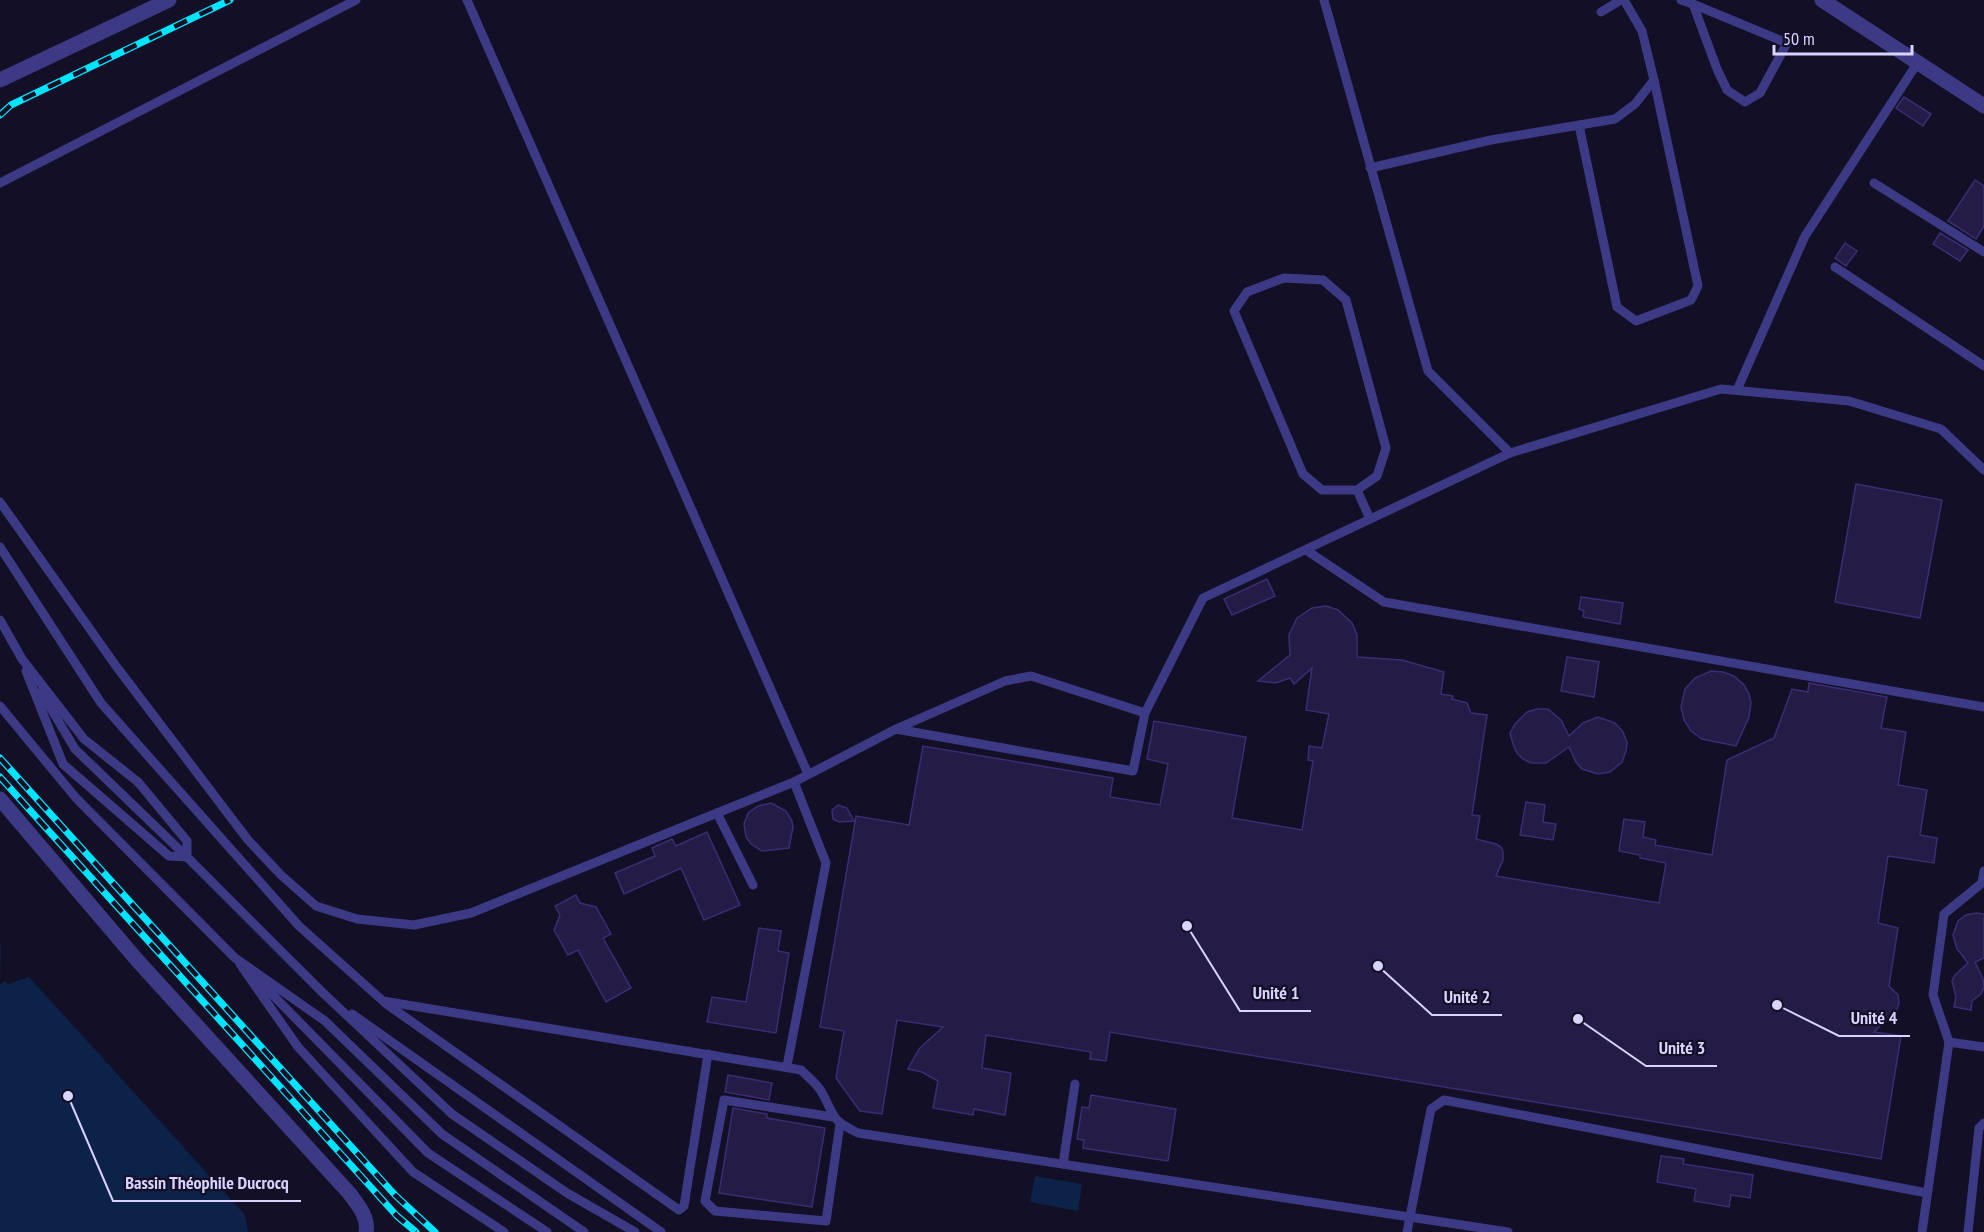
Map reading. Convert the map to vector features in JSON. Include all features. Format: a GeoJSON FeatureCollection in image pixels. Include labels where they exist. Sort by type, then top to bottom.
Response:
{"type":"FeatureCollection","features":[{"type":"Feature","properties":{"kind":"street"},"geometry":{"type":"LineString","coordinates":[[0,80],[169,0]]}},
{"type":"Feature","properties":{"kind":"street"},"geometry":{"type":"LineString","coordinates":[[1822,0],[1984,106]]}},
{"type":"Feature","properties":{"kind":"street"},"geometry":{"type":"LineString","coordinates":[[1835,0],[1846,15]]}},
{"type":"Feature","properties":{"kind":"street"},"geometry":{"type":"LineString","coordinates":[[0,799],[137,960],[350,1194],[362,1210],[368,1226],[366,1232]]}},
{"type":"Feature","properties":{"kind":"lane"},"geometry":{"type":"LineString","coordinates":[[0,183],[356,0]]}},
{"type":"Feature","properties":{"kind":"lane"},"geometry":{"type":"LineString","coordinates":[[467,0],[808,774]]}},
{"type":"Feature","properties":{"kind":"lane"},"geometry":{"type":"LineString","coordinates":[[1324,0],[1428,371],[1510,453]]}},
{"type":"Feature","properties":{"kind":"lane"},"geometry":{"type":"LineString","coordinates":[[1579,126],[1617,307],[1636,321],[1691,300],[1698,286],[1642,31],[1623,0],[1601,12]]}},
{"type":"Feature","properties":{"kind":"lane"},"geometry":{"type":"LineString","coordinates":[[1681,0],[1694,4],[1787,43],[1760,93],[1745,102],[1727,90],[1717,69],[1694,4]]}},
{"type":"Feature","properties":{"kind":"lane"},"geometry":{"type":"LineString","coordinates":[[1737,390],[1805,236],[1918,62]]}},
{"type":"Feature","properties":{"kind":"lane"},"geometry":{"type":"LineString","coordinates":[[1370,168],[1491,140],[1616,119],[1635,104],[1654,80]]}},
{"type":"Feature","properties":{"kind":"lane"},"geometry":{"type":"LineString","coordinates":[[1874,183],[1984,252]]}},
{"type":"Feature","properties":{"kind":"lane"},"geometry":{"type":"LineString","coordinates":[[1835,267],[1984,366]]}},
{"type":"Feature","properties":{"kind":"lane"},"geometry":{"type":"LineString","coordinates":[[1284,278],[1323,280],[1346,300],[1386,448],[1377,476],[1357,490],[1322,490],[1303,474],[1234,311],[1247,292],[1284,278]]}},
{"type":"Feature","properties":{"kind":"lane"},"geometry":{"type":"LineString","coordinates":[[896,729],[1133,771],[1145,713],[1203,598],[1510,453],[1721,389],[1850,401],[1941,429],[1984,470]]}},
{"type":"Feature","properties":{"kind":"lane"},"geometry":{"type":"LineString","coordinates":[[1357,490],[1370,519]]}},
{"type":"Feature","properties":{"kind":"lane"},"geometry":{"type":"LineString","coordinates":[[0,502],[116,666],[248,840],[281,875],[316,906],[357,919],[414,925],[471,913],[794,782],[896,729],[1005,681],[1030,676],[1145,713]]}},
{"type":"Feature","properties":{"kind":"lane"},"geometry":{"type":"LineString","coordinates":[[0,547],[101,703],[299,927],[383,1001],[678,1210],[684,1206],[708,1054]]}},
{"type":"Feature","properties":{"kind":"lane"},"geometry":{"type":"LineString","coordinates":[[1305,550],[1384,602],[1984,707]]}},
{"type":"Feature","properties":{"kind":"lane"},"geometry":{"type":"LineString","coordinates":[[0,620],[75,749],[322,992],[452,1114],[567,1193],[635,1232]]}},
{"type":"Feature","properties":{"kind":"lane"},"geometry":{"type":"LineString","coordinates":[[22,659],[84,739],[138,782],[187,841],[187,857]]}},
{"type":"Feature","properties":{"kind":"lane"},"geometry":{"type":"LineString","coordinates":[[22,659],[63,764],[169,856],[187,857]]}},
{"type":"Feature","properties":{"kind":"lane"},"geometry":{"type":"LineString","coordinates":[[0,706],[76,798],[312,1033],[428,1153],[547,1232]]}},
{"type":"Feature","properties":{"kind":"lane"},"geometry":{"type":"LineString","coordinates":[[787,1066],[826,863],[794,782]]}},
{"type":"Feature","properties":{"kind":"lane"},"geometry":{"type":"LineString","coordinates":[[717,813],[753,885]]}},
{"type":"Feature","properties":{"kind":"lane"},"geometry":{"type":"LineString","coordinates":[[1922,1232],[1949,1042],[1933,995],[1944,914],[1982,884],[1984,871]]}},
{"type":"Feature","properties":{"kind":"lane"},"geometry":{"type":"LineString","coordinates":[[235,958],[298,1047],[413,1172],[504,1232]]}},
{"type":"Feature","properties":{"kind":"lane"},"geometry":{"type":"LineString","coordinates":[[235,958],[325,1021],[442,1134],[584,1232]]}},
{"type":"Feature","properties":{"kind":"lane"},"geometry":{"type":"LineString","coordinates":[[322,992],[661,1232]]}},
{"type":"Feature","properties":{"kind":"lane"},"geometry":{"type":"LineString","coordinates":[[383,1001],[801,1070],[820,1089],[836,1120],[826,1221],[715,1210],[705,1201],[724,1100],[836,1120],[858,1133],[1508,1232]]}},
{"type":"Feature","properties":{"kind":"lane"},"geometry":{"type":"LineString","coordinates":[[1949,1042],[1984,1047]]}},
{"type":"Feature","properties":{"kind":"lane"},"geometry":{"type":"LineString","coordinates":[[1063,1164],[1075,1084]]}},
{"type":"Feature","properties":{"kind":"lane"},"geometry":{"type":"LineString","coordinates":[[1407,1232],[1431,1109],[1444,1100],[1927,1193]]}},
{"type":"Feature","properties":{"kind":"lane"},"geometry":{"type":"LineString","coordinates":[[1968,1232],[1979,1128],[1984,1123]]}},
{"type":"Feature","properties":{"kind":"water"},"geometry":{"type":"Polygon","coordinates":[[[0,945],[245,1215],[248,1232],[0,1232],[0,945]]]}},
{"type":"Feature","properties":{"kind":"water"},"geometry":{"type":"Polygon","coordinates":[[[1035,1176],[1082,1184],[1078,1211],[1030,1202],[1035,1176]]]}},
{"type":"Feature","properties":{"kind":"pier"},"geometry":{"type":"Polygon","coordinates":[[[1,946],[29,977],[8,984],[5,981],[0,985],[1,946]]]}},
{"type":"Feature","properties":{"kind":"building"},"geometry":{"type":"Polygon","coordinates":[[[1904,97],[1931,114],[1923,126],[1896,108],[1904,97]]]}},
{"type":"Feature","properties":{"kind":"building"},"geometry":{"type":"Polygon","coordinates":[[[1975,180],[1984,186],[1984,226],[1976,239],[1948,221],[1975,180]]]}},
{"type":"Feature","properties":{"kind":"building"},"geometry":{"type":"Polygon","coordinates":[[[1940,233],[1968,250],[1960,261],[1933,244],[1940,233]]]}},
{"type":"Feature","properties":{"kind":"building"},"geometry":{"type":"Polygon","coordinates":[[[1845,243],[1857,251],[1846,266],[1835,258],[1845,243]]]}},
{"type":"Feature","properties":{"kind":"building"},"geometry":{"type":"Polygon","coordinates":[[[1856,484],[1942,500],[1920,618],[1835,602],[1856,484]]]}},
{"type":"Feature","properties":{"kind":"building"},"geometry":{"type":"Polygon","coordinates":[[[1267,579],[1275,596],[1232,615],[1224,599],[1267,579]]]}},
{"type":"Feature","properties":{"kind":"building"},"geometry":{"type":"Polygon","coordinates":[[[1581,597],[1623,603],[1620,624],[1583,617],[1584,611],[1579,609],[1581,597]]]}},
{"type":"Feature","properties":{"kind":"building"},"geometry":{"type":"Polygon","coordinates":[[[1326,606],[1338,610],[1352,623],[1357,635],[1357,657],[1402,660],[1444,672],[1441,694],[1453,696],[1452,699],[1467,703],[1471,713],[1487,715],[1472,815],[1480,816],[1476,839],[1496,844],[1503,852],[1503,860],[1496,876],[1659,903],[1666,863],[1619,851],[1624,819],[1645,822],[1643,837],[1656,840],[1655,845],[1712,855],[1727,760],[1774,738],[1792,689],[1808,692],[1809,683],[1887,697],[1881,728],[1906,732],[1898,785],[1927,790],[1920,835],[1937,838],[1934,863],[1888,856],[1878,923],[1898,928],[1889,986],[1898,995],[1899,1004],[1896,1011],[1874,1032],[1901,1036],[1881,1159],[1110,1032],[1106,1061],[1090,1059],[1091,1052],[986,1035],[982,1068],[1011,1073],[1005,1115],[974,1109],[973,1115],[933,1108],[938,1081],[922,1072],[908,1069],[919,1049],[943,1027],[897,1020],[882,1114],[860,1111],[836,1078],[844,1031],[820,1027],[856,816],[909,825],[923,746],[1113,778],[1110,797],[1160,805],[1168,764],[1147,759],[1154,721],[1246,737],[1232,818],[1302,830],[1313,761],[1308,760],[1309,746],[1322,748],[1329,714],[1306,710],[1312,668],[1294,684],[1290,678],[1276,683],[1258,681],[1290,655],[1289,635],[1297,618],[1312,608],[1326,606]]]}},
{"type":"Feature","properties":{"kind":"building"},"geometry":{"type":"Polygon","coordinates":[[[1567,657],[1599,662],[1594,697],[1561,691],[1567,657]]]}},
{"type":"Feature","properties":{"kind":"building"},"geometry":{"type":"Polygon","coordinates":[[[1711,671],[1734,676],[1744,685],[1749,694],[1751,703],[1749,717],[1736,746],[1702,739],[1691,731],[1684,720],[1681,707],[1685,689],[1695,678],[1711,671]]]}},
{"type":"Feature","properties":{"kind":"building"},"geometry":{"type":"Polygon","coordinates":[[[1548,709],[1561,720],[1569,736],[1583,723],[1598,717],[1615,723],[1623,732],[1627,742],[1622,762],[1610,772],[1598,774],[1582,769],[1569,747],[1546,763],[1531,763],[1523,759],[1517,753],[1510,733],[1527,712],[1548,709]]]}},
{"type":"Feature","properties":{"kind":"building"},"geometry":{"type":"Polygon","coordinates":[[[1526,802],[1545,805],[1543,822],[1556,824],[1553,840],[1520,835],[1526,802]]]}},
{"type":"Feature","properties":{"kind":"building"},"geometry":{"type":"Polygon","coordinates":[[[771,803],[786,811],[793,827],[789,848],[762,851],[751,844],[746,837],[744,824],[748,813],[758,806],[771,803]]]}},
{"type":"Feature","properties":{"kind":"building"},"geometry":{"type":"Polygon","coordinates":[[[838,805],[847,808],[854,821],[839,822],[833,819],[832,810],[838,805]]]}},
{"type":"Feature","properties":{"kind":"building"},"geometry":{"type":"Polygon","coordinates":[[[707,832],[740,905],[704,920],[681,868],[624,894],[615,873],[655,856],[652,848],[672,839],[676,846],[707,832]]]}},
{"type":"Feature","properties":{"kind":"building"},"geometry":{"type":"Polygon","coordinates":[[[576,895],[580,903],[596,907],[611,934],[603,938],[631,988],[606,1002],[578,950],[568,955],[554,930],[560,915],[555,906],[576,895]]]}},
{"type":"Feature","properties":{"kind":"building"},"geometry":{"type":"Polygon","coordinates":[[[1984,914],[1984,958],[1975,962],[1984,987],[1981,994],[1972,1001],[1971,1010],[1954,1007],[1956,997],[1952,981],[1968,963],[1957,949],[1953,935],[1958,921],[1966,915],[1984,914]]]}},
{"type":"Feature","properties":{"kind":"building"},"geometry":{"type":"Polygon","coordinates":[[[759,928],[781,931],[778,951],[789,953],[776,1033],[707,1022],[712,997],[746,1002],[759,928]]]}},
{"type":"Feature","properties":{"kind":"building"},"geometry":{"type":"Polygon","coordinates":[[[728,1075],[772,1083],[769,1100],[725,1092],[728,1075]]]}},
{"type":"Feature","properties":{"kind":"building"},"geometry":{"type":"Polygon","coordinates":[[[1091,1095],[1176,1109],[1168,1161],[1083,1148],[1084,1140],[1077,1139],[1082,1107],[1089,1108],[1091,1095]]]}},
{"type":"Feature","properties":{"kind":"building"},"geometry":{"type":"Polygon","coordinates":[[[733,1108],[767,1114],[767,1118],[825,1128],[812,1207],[719,1193],[733,1108]]]}},
{"type":"Feature","properties":{"kind":"building"},"geometry":{"type":"Polygon","coordinates":[[[1661,1156],[1684,1159],[1683,1164],[1753,1175],[1750,1198],[1731,1195],[1729,1207],[1694,1201],[1696,1189],[1657,1182],[1661,1156]]]}},
{"type":"Feature","properties":{"kind":"railway"},"geometry":{"type":"LineString","coordinates":[[0,115],[11,105],[230,0]]}},
{"type":"Feature","properties":{"kind":"railway"},"geometry":{"type":"LineString","coordinates":[[0,758],[395,1195],[435,1232]]}},
{"type":"Feature","properties":{"kind":"railway"},"geometry":{"type":"LineString","coordinates":[[0,777],[397,1216],[416,1232]]}},
{"type":"Feature","properties":{"kind":"place","name":"Unité 1"},"geometry":{"type":"Point","coordinates":[1187,926]}},
{"type":"Feature","properties":{"kind":"place","name":"Unité 2"},"geometry":{"type":"Point","coordinates":[1378,966]}},
{"type":"Feature","properties":{"kind":"place","name":"Unité 4"},"geometry":{"type":"Point","coordinates":[1777,1005]}},
{"type":"Feature","properties":{"kind":"place","name":"Unité 3"},"geometry":{"type":"Point","coordinates":[1578,1019]}},
{"type":"Feature","properties":{"kind":"place","name":"Bassin Théophile Ducrocq"},"geometry":{"type":"Point","coordinates":[68,1096]}}]}
